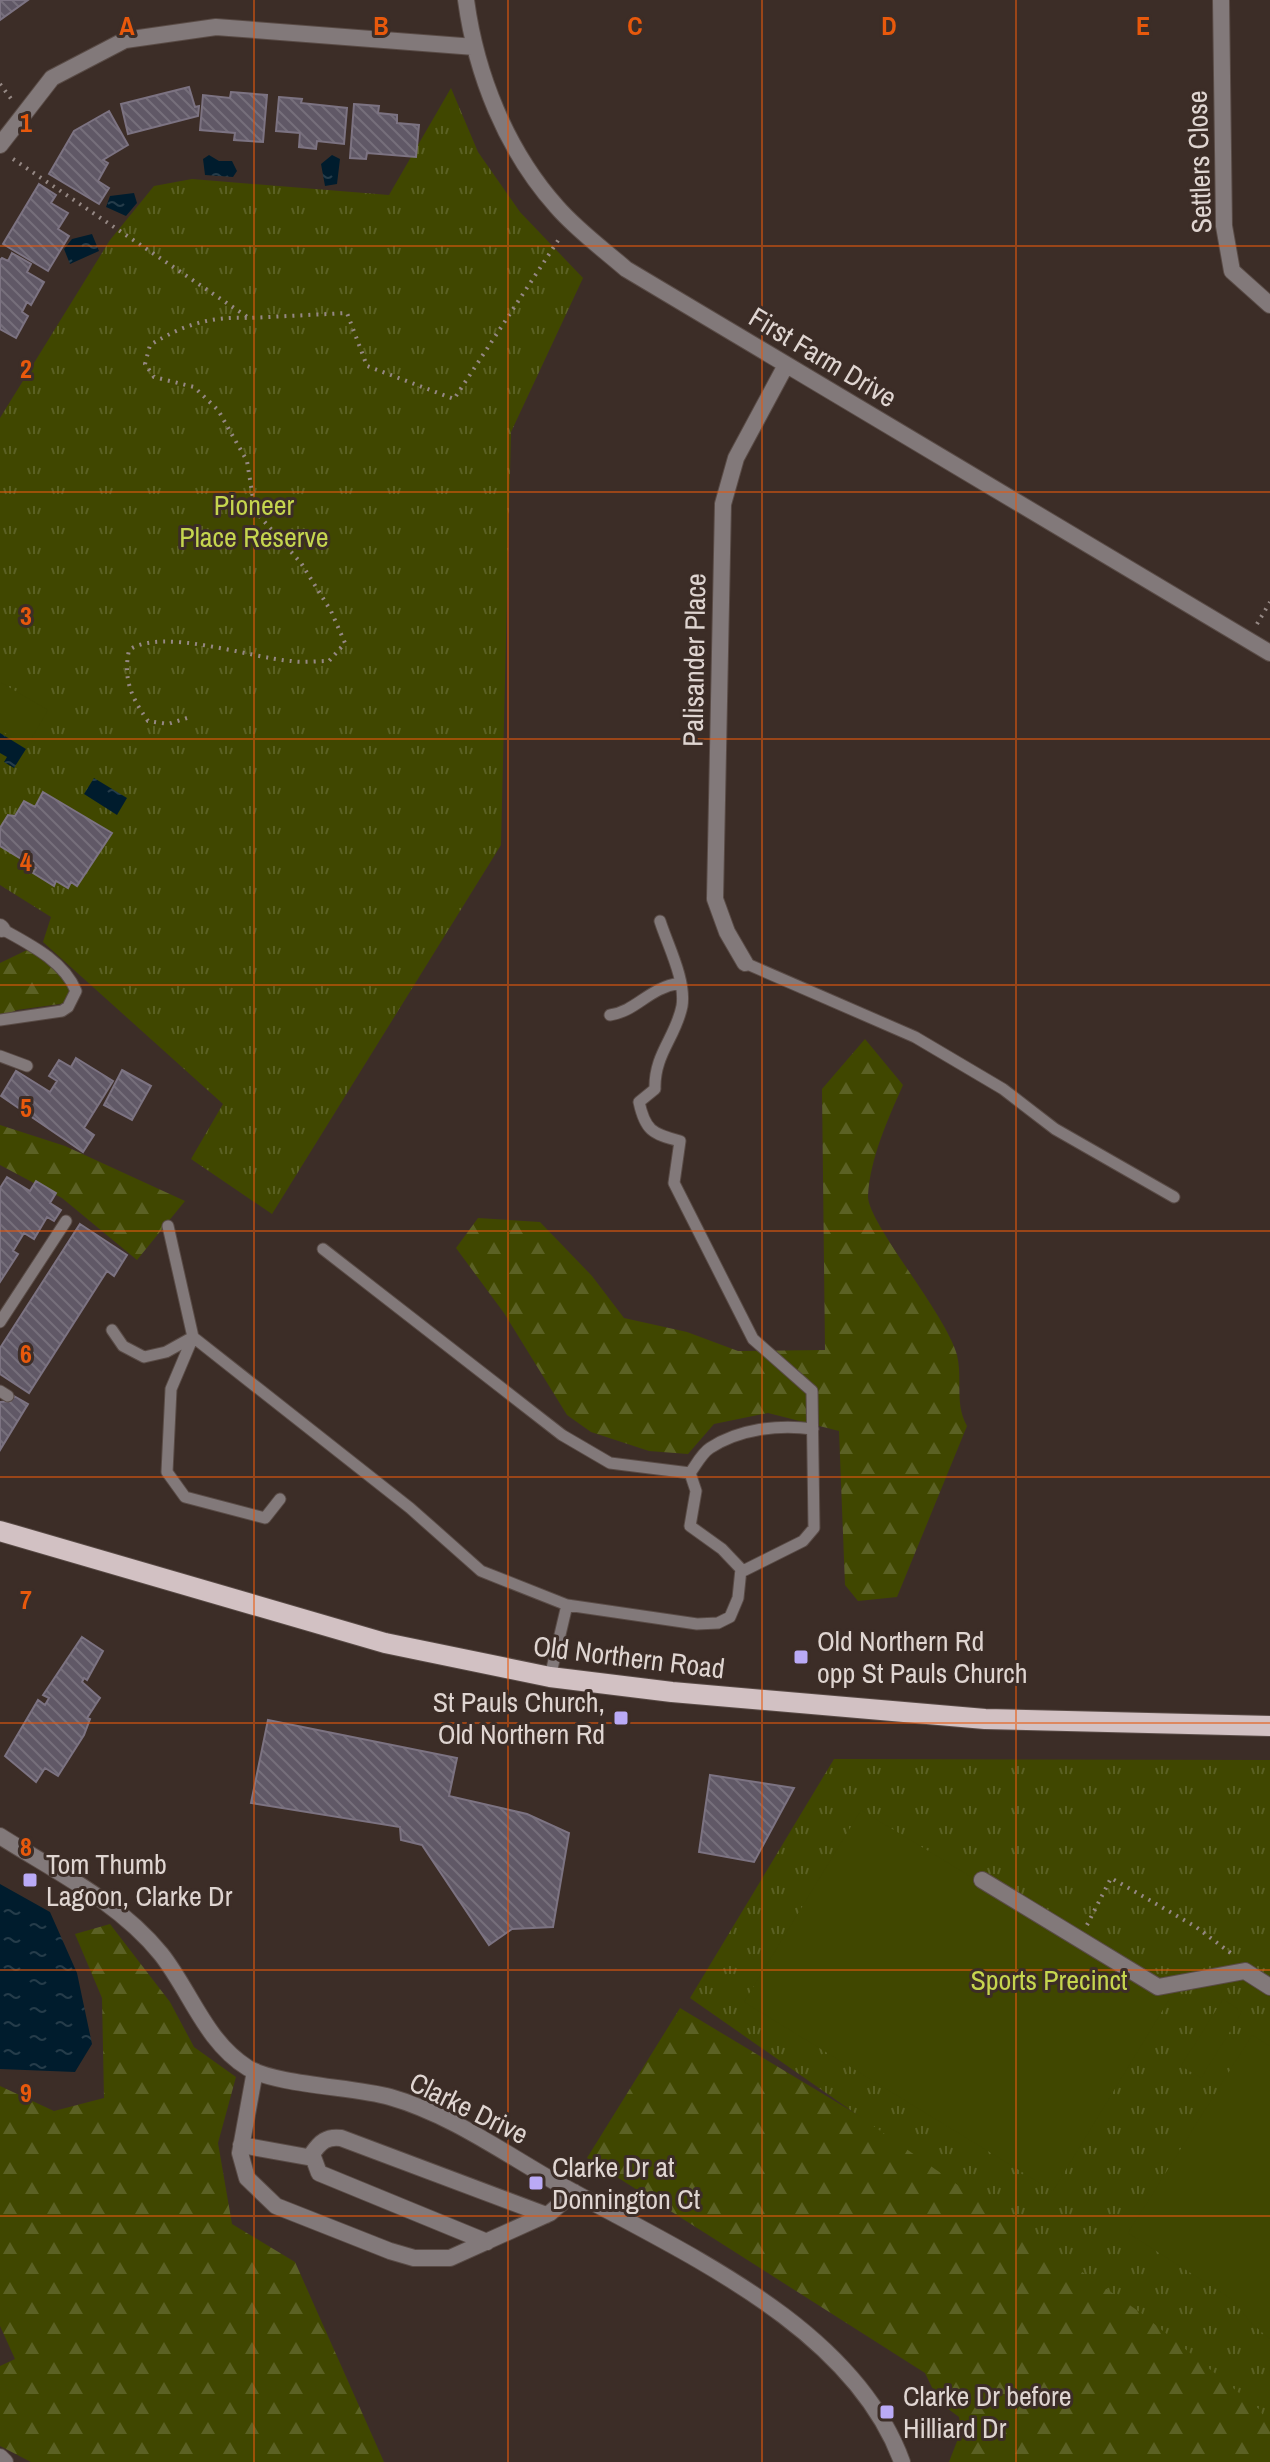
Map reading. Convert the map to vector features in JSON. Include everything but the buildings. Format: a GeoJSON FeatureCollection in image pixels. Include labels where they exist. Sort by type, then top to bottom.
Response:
{"type":"FeatureCollection","features":[{"type":"Feature","properties":{"kind":"main road","name":"Old Northern Road"},"geometry":{"type":"LineString","coordinates":[[0,1531],[385,1643],[550,1677],[672,1692],[985,1719],[1270,1726]]}},
{"type":"Feature","properties":{"kind":"street","name":"First Farm Drive"},"geometry":{"type":"LineString","coordinates":[[466,0],[485,85],[514,146],[555,205],[626,269],[1270,653]]}},
{"type":"Feature","properties":{"kind":"street","name":"Settlers Close"},"geometry":{"type":"LineString","coordinates":[[1221,0],[1224,226],[1232,271],[1270,305]]}},
{"type":"Feature","properties":{"kind":"street"},"geometry":{"type":"LineString","coordinates":[[0,148],[52,78],[125,40],[216,27],[475,47]]}},
{"type":"Feature","properties":{"kind":"street","name":"Palisander Place"},"geometry":{"type":"LineString","coordinates":[[745,963],[727,932],[715,899],[723,504],[736,458],[786,365]]}},
{"type":"Feature","properties":{"kind":"street","name":"Clarke Drive"},"geometry":{"type":"LineString","coordinates":[[0,1836],[100,1899],[143,1935],[161,1955],[209,2031],[229,2053],[255,2071],[391,2097],[443,2118],[734,2282],[821,2347],[883,2418],[902,2462]]}},
{"type":"Feature","properties":{"kind":"street"},"geometry":{"type":"LineString","coordinates":[[982,1880],[1158,1987],[1245,1971],[1270,1987]]}},
{"type":"Feature","properties":{"kind":"street"},"geometry":{"type":"LineString","coordinates":[[255,2071],[241,2145],[247,2178],[276,2206],[376,2246],[432,2259],[450,2258],[546,2215],[574,2192]]}},
{"type":"Feature","properties":{"kind":"street"},"geometry":{"type":"LineString","coordinates":[[487,2242],[319,2173],[313,2158],[318,2144],[331,2137],[341,2138],[546,2215]]}},
{"type":"Feature","properties":{"kind":"street"},"geometry":{"type":"LineString","coordinates":[[241,2145],[313,2158]]}},
{"type":"Feature","properties":{"kind":"street"},"geometry":{"type":"LineString","coordinates":[[0,2457],[5,2462]]}},
{"type":"Feature","properties":{"kind":"lane"},"geometry":{"type":"LineString","coordinates":[[660,921],[680,983],[682,1007],[654,1068],[655,1089],[639,1102],[643,1123],[651,1131],[680,1141],[674,1183],[753,1339],[812,1391],[814,1528],[803,1541],[741,1572]]}},
{"type":"Feature","properties":{"kind":"lane"},"geometry":{"type":"LineString","coordinates":[[0,1020],[62,1011],[68,1007],[76,991],[71,980],[39,949],[1,928]]}},
{"type":"Feature","properties":{"kind":"lane"},"geometry":{"type":"LineString","coordinates":[[745,963],[915,1037],[1003,1089],[1055,1129],[1174,1197]]}},
{"type":"Feature","properties":{"kind":"lane"},"geometry":{"type":"LineString","coordinates":[[610,1015],[621,1014],[661,986],[680,983]]}},
{"type":"Feature","properties":{"kind":"lane"},"geometry":{"type":"LineString","coordinates":[[0,1056],[27,1066]]}},
{"type":"Feature","properties":{"kind":"lane"},"geometry":{"type":"LineString","coordinates":[[0,1322],[66,1221]]}},
{"type":"Feature","properties":{"kind":"lane"},"geometry":{"type":"LineString","coordinates":[[168,1226],[193,1337],[171,1389],[167,1472],[185,1497],[265,1518],[280,1499]]}},
{"type":"Feature","properties":{"kind":"lane"},"geometry":{"type":"LineString","coordinates":[[323,1249],[562,1435],[610,1463],[690,1473]]}},
{"type":"Feature","properties":{"kind":"lane"},"geometry":{"type":"LineString","coordinates":[[112,1330],[123,1346],[144,1357],[166,1352],[193,1337]]}},
{"type":"Feature","properties":{"kind":"lane"},"geometry":{"type":"LineString","coordinates":[[193,1337],[410,1508],[481,1571],[567,1605],[697,1624],[718,1623],[730,1617],[738,1598],[741,1572],[722,1549],[690,1526],[696,1491],[690,1473]]}},
{"type":"Feature","properties":{"kind":"lane"},"geometry":{"type":"LineString","coordinates":[[690,1473],[708,1449],[763,1428],[813,1429]]}},
{"type":"Feature","properties":{"kind":"lane"},"geometry":{"type":"LineString","coordinates":[[550,1677],[567,1605]]}},
{"type":"Feature","properties":{"kind":"path"},"geometry":{"type":"LineString","coordinates":[[0,148],[249,318]]}},
{"type":"Feature","properties":{"kind":"path"},"geometry":{"type":"LineString","coordinates":[[187,718],[168,724],[148,721],[131,698],[125,669],[129,650],[141,642],[196,645],[292,662],[329,661],[345,643],[331,611],[301,563],[255,511],[247,461],[218,410],[194,387],[154,377],[145,364],[150,345],[183,325],[223,317],[347,313],[367,366],[454,399],[571,221]]}},
{"type":"Feature","properties":{"kind":"path"},"geometry":{"type":"LineString","coordinates":[[1248,640],[1270,602]]}},
{"type":"Feature","properties":{"kind":"path"},"geometry":{"type":"LineString","coordinates":[[1080,1938],[1111,1878],[1196,1927],[1234,1955],[1245,1971]]}},
{"type":"Feature","properties":{"kind":"green space","name":"Pioneer Place Reserve"},"geometry":{"type":"Polygon","coordinates":[[[451,88],[478,152],[520,212],[583,278],[511,432],[501,845],[272,1214],[191,1159],[223,1104],[43,942],[51,917],[0,885],[0,418],[110,240],[154,186],[192,179],[389,195],[451,88]]]}},
{"type":"Feature","properties":{"kind":"green space"},"geometry":{"type":"Polygon","coordinates":[[[0,682],[48,710],[27,746],[0,730],[0,682]]]}},
{"type":"Feature","properties":{"kind":"green space"},"geometry":{"type":"Polygon","coordinates":[[[27,950],[70,974],[71,994],[67,1003],[17,1010],[0,1017],[0,963],[27,950]]]}},
{"type":"Feature","properties":{"kind":"green space"},"geometry":{"type":"Polygon","coordinates":[[[865,1039],[903,1085],[872,1167],[868,1196],[871,1209],[950,1337],[957,1355],[961,1409],[967,1426],[897,1597],[858,1601],[845,1585],[839,1431],[768,1413],[714,1424],[688,1454],[649,1451],[591,1432],[567,1415],[504,1313],[456,1248],[478,1218],[540,1222],[592,1276],[624,1318],[687,1332],[738,1351],[825,1350],[822,1089],[865,1039]]]}},
{"type":"Feature","properties":{"kind":"green space"},"geometry":{"type":"Polygon","coordinates":[[[0,1125],[65,1146],[185,1201],[137,1260],[62,1198],[0,1165],[0,1125]]]}},
{"type":"Feature","properties":{"kind":"green space","name":"Sports Precinct"},"geometry":{"type":"Polygon","coordinates":[[[834,1759],[1270,1760],[1270,2429],[1260,2410],[1141,2313],[690,1998],[834,1759]]]}},
{"type":"Feature","properties":{"kind":"green space"},"geometry":{"type":"Polygon","coordinates":[[[861,1810],[1170,1998],[1053,2191],[744,2002],[861,1810]]]}},
{"type":"Feature","properties":{"kind":"green space"},"geometry":{"type":"Polygon","coordinates":[[[110,1924],[170,2002],[194,2047],[236,2077],[218,2143],[232,2224],[295,2262],[384,2462],[31,2462],[0,2446],[0,2366],[15,2359],[0,2326],[0,2086],[54,2111],[104,2098],[102,1998],[75,1934],[110,1924]]]}},
{"type":"Feature","properties":{"kind":"green space"},"geometry":{"type":"Polygon","coordinates":[[[1223,1999],[1242,2012],[1201,2078],[1181,2066],[1223,1999]]]}},
{"type":"Feature","properties":{"kind":"green space"},"geometry":{"type":"Polygon","coordinates":[[[680,2008],[1270,2363],[1270,2462],[949,2462],[961,2431],[959,2417],[939,2402],[925,2373],[587,2158],[680,2008]]]}},
{"type":"Feature","properties":{"kind":"green space"},"geometry":{"type":"Polygon","coordinates":[[[1252,2035],[1270,2046],[1270,2339],[1250,2322],[1233,2300],[1128,2233],[1252,2035]]]}},
{"type":"Feature","properties":{"kind":"water"},"geometry":{"type":"Polygon","coordinates":[[[209,155],[219,161],[232,161],[237,171],[233,177],[205,175],[203,159],[209,155]]]}},
{"type":"Feature","properties":{"kind":"water"},"geometry":{"type":"Polygon","coordinates":[[[332,155],[340,159],[337,184],[325,186],[321,164],[332,155]]]}},
{"type":"Feature","properties":{"kind":"water"},"geometry":{"type":"Polygon","coordinates":[[[134,193],[137,203],[126,216],[106,207],[110,196],[134,193]]]}},
{"type":"Feature","properties":{"kind":"water"},"geometry":{"type":"Polygon","coordinates":[[[92,234],[99,251],[70,264],[64,249],[72,239],[92,234]]]}},
{"type":"Feature","properties":{"kind":"water"},"geometry":{"type":"Polygon","coordinates":[[[0,733],[26,749],[14,768],[4,762],[7,757],[0,753],[0,733]]]}},
{"type":"Feature","properties":{"kind":"water"},"geometry":{"type":"Polygon","coordinates":[[[94,778],[127,798],[117,815],[84,794],[94,778]]]}},
{"type":"Feature","properties":{"kind":"water"},"geometry":{"type":"Polygon","coordinates":[[[0,1884],[50,1912],[77,1973],[92,2044],[75,2072],[0,2069],[0,1884]]]}},
{"type":"Feature","properties":{"kind":"place","name":"Old Northern Rd opp St Pauls Church"},"geometry":{"type":"Point","coordinates":[801,1657]}},
{"type":"Feature","properties":{"kind":"place","name":"St Pauls Church, Old Northern Rd"},"geometry":{"type":"Point","coordinates":[621,1718]}},
{"type":"Feature","properties":{"kind":"place","name":"Tom Thumb Lagoon, Clarke Dr"},"geometry":{"type":"Point","coordinates":[30,1880]}},
{"type":"Feature","properties":{"kind":"place","name":"Clarke Dr at Donnington Ct"},"geometry":{"type":"Point","coordinates":[536,2183]}},
{"type":"Feature","properties":{"kind":"place","name":"Clarke Dr before Hilliard Dr"},"geometry":{"type":"Point","coordinates":[887,2412]}}]}
